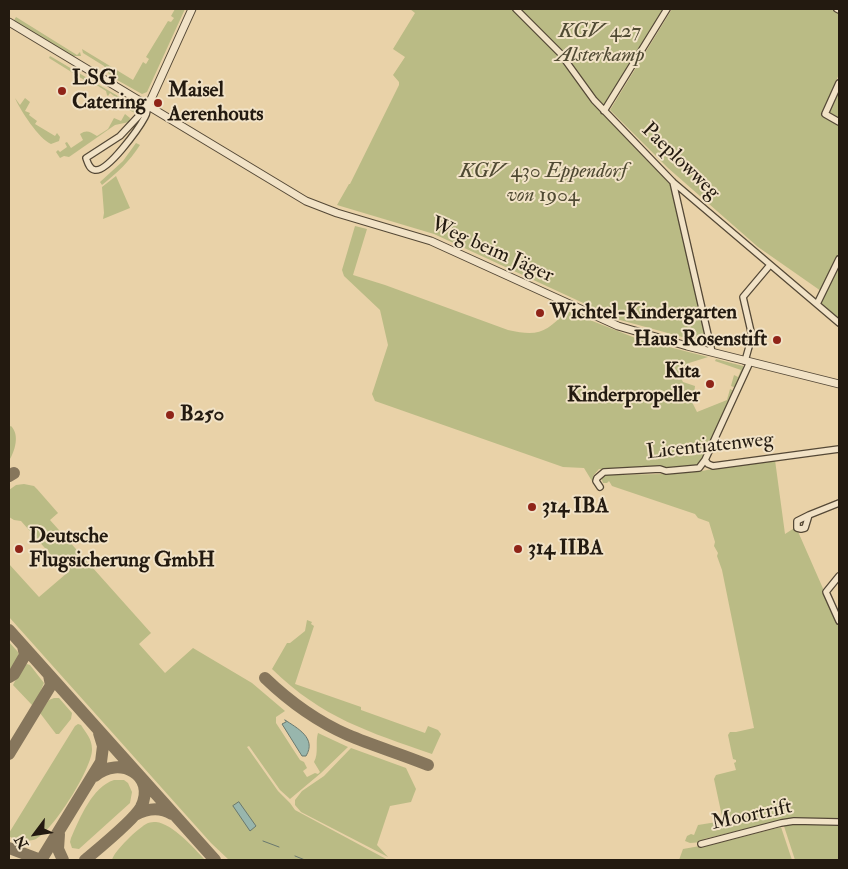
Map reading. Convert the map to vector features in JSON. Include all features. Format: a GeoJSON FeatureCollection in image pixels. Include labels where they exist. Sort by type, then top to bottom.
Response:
{"type":"FeatureCollection","features":[{"type":"Feature","properties":{"kind":"street"},"geometry":{"type":"LineString","coordinates":[[148,106],[120,136],[86,158],[90,168],[94,170],[101,169],[118,154],[142,122],[192,9]]}},
{"type":"Feature","properties":{"kind":"street","name":"Paeplowweg"},"geometry":{"type":"LineString","coordinates":[[516,9],[560,52],[594,100],[673,182],[839,323]]}},
{"type":"Feature","properties":{"kind":"street"},"geometry":{"type":"LineString","coordinates":[[604,111],[667,9]]}},
{"type":"Feature","properties":{"kind":"street","name":"Weg beim Jäger"},"geometry":{"type":"LineString","coordinates":[[9,22],[306,201],[337,213],[431,241],[618,326],[839,384]]}},
{"type":"Feature","properties":{"kind":"street"},"geometry":{"type":"LineString","coordinates":[[839,83],[825,114],[839,122]]}},
{"type":"Feature","properties":{"kind":"street"},"geometry":{"type":"LineString","coordinates":[[673,182],[712,352]]}},
{"type":"Feature","properties":{"kind":"street"},"geometry":{"type":"LineString","coordinates":[[817,304],[839,259]]}},
{"type":"Feature","properties":{"kind":"street"},"geometry":{"type":"LineString","coordinates":[[705,460],[748,361],[752,336],[743,297],[770,265]]}},
{"type":"Feature","properties":{"kind":"street","name":"Licentiatenweg"},"geometry":{"type":"LineString","coordinates":[[600,487],[596,481],[604,472],[660,469],[666,471],[699,468],[705,460],[713,466],[839,450]]}},
{"type":"Feature","properties":{"kind":"street"},"geometry":{"type":"LineString","coordinates":[[809,515],[839,503]]}},
{"type":"Feature","properties":{"kind":"street"},"geometry":{"type":"LineString","coordinates":[[839,576],[826,592],[839,621]]}},
{"type":"Feature","properties":{"kind":"street","name":"Moortrift"},"geometry":{"type":"LineString","coordinates":[[701,844],[794,821],[839,822]]}},
{"type":"Feature","properties":{"kind":"green space"},"geometry":{"type":"Polygon","coordinates":[[[175,9],[185,9],[147,92],[142,94],[110,76],[104,66],[83,53],[82,49],[133,80],[143,62],[146,64],[149,59],[146,57],[168,21],[171,22],[174,18],[171,16],[175,9]]]}},
{"type":"Feature","properties":{"kind":"green space","name":"KGV 430 Eppendorf von 1904"},"geometry":{"type":"Polygon","coordinates":[[[410,9],[512,9],[559,54],[592,102],[670,183],[708,344],[620,320],[434,234],[337,205],[350,184],[399,85],[399,82],[393,75],[405,57],[393,49],[415,13],[410,9]]]}},
{"type":"Feature","properties":{"kind":"green space","name":"KGV 427 Alsterkamp"},"geometry":{"type":"Polygon","coordinates":[[[519,9],[663,9],[605,105],[596,98],[561,51],[519,9]]]}},
{"type":"Feature","properties":{"kind":"green space"},"geometry":{"type":"Polygon","coordinates":[[[672,9],[831,9],[839,12],[839,74],[822,114],[839,125],[839,253],[821,291],[758,247],[668,168],[610,110],[672,9]]]}},
{"type":"Feature","properties":{"kind":"green space"},"geometry":{"type":"Polygon","coordinates":[[[16,17],[77,55],[80,52],[81,56],[72,56],[13,22],[16,17]]]}},
{"type":"Feature","properties":{"kind":"green space"},"geometry":{"type":"Polygon","coordinates":[[[50,56],[128,102],[135,109],[135,113],[127,109],[128,106],[110,93],[108,96],[106,91],[90,81],[89,83],[49,58],[50,56]]]}},
{"type":"Feature","properties":{"kind":"green space"},"geometry":{"type":"Polygon","coordinates":[[[839,88],[839,119],[828,113],[839,88]]]}},
{"type":"Feature","properties":{"kind":"green space"},"geometry":{"type":"Polygon","coordinates":[[[15,98],[20,105],[25,98],[30,102],[25,111],[30,113],[29,115],[37,121],[35,124],[55,136],[57,133],[60,137],[59,141],[51,144],[46,141],[25,117],[15,98]]]}},
{"type":"Feature","properties":{"kind":"green space"},"geometry":{"type":"Polygon","coordinates":[[[125,114],[130,118],[129,122],[115,125],[69,157],[64,156],[60,158],[56,152],[58,150],[60,152],[67,147],[65,143],[67,142],[71,148],[83,140],[80,134],[82,132],[88,132],[97,136],[108,129],[114,118],[121,121],[125,114]]]}},
{"type":"Feature","properties":{"kind":"green space"},"geometry":{"type":"Polygon","coordinates":[[[136,143],[140,145],[132,156],[118,172],[102,185],[100,182],[123,161],[136,143]]]}},
{"type":"Feature","properties":{"kind":"green space"},"geometry":{"type":"Polygon","coordinates":[[[116,176],[130,208],[103,219],[102,187],[116,176]]]}},
{"type":"Feature","properties":{"kind":"green space"},"geometry":{"type":"Polygon","coordinates":[[[355,226],[367,229],[353,275],[508,330],[535,333],[553,324],[567,311],[638,339],[708,357],[689,363],[684,367],[686,370],[682,380],[695,386],[693,404],[697,412],[727,400],[730,389],[734,391],[700,466],[670,469],[599,469],[593,476],[595,486],[584,468],[563,467],[375,401],[372,394],[388,345],[380,310],[344,276],[342,270],[355,226]]]}},
{"type":"Feature","properties":{"kind":"green space"},"geometry":{"type":"Polygon","coordinates":[[[839,263],[839,319],[820,302],[839,263]]]}},
{"type":"Feature","properties":{"kind":"green space"},"geometry":{"type":"Polygon","coordinates":[[[716,359],[743,366],[736,388],[731,386],[734,375],[738,377],[741,370],[715,361],[716,359]]]}},
{"type":"Feature","properties":{"kind":"green space"},"geometry":{"type":"Polygon","coordinates":[[[11,426],[16,438],[15,448],[9,461],[9,427],[11,426]]]}},
{"type":"Feature","properties":{"kind":"green space"},"geometry":{"type":"Polygon","coordinates":[[[775,460],[785,534],[796,527],[839,625],[839,860],[795,860],[782,820],[704,839],[702,842],[690,843],[685,841],[687,836],[694,835],[698,825],[723,821],[714,779],[716,775],[736,770],[734,763],[736,760],[733,759],[728,735],[730,732],[754,728],[722,570],[709,522],[698,518],[695,514],[612,486],[609,481],[603,483],[601,477],[603,475],[666,474],[702,471],[775,460]]]}},
{"type":"Feature","properties":{"kind":"green space"},"geometry":{"type":"Polygon","coordinates":[[[16,485],[34,486],[58,513],[50,520],[151,633],[139,644],[165,673],[193,648],[252,683],[285,711],[276,717],[276,723],[300,760],[304,762],[307,768],[303,771],[307,777],[320,772],[314,762],[318,733],[348,747],[321,773],[290,799],[280,790],[249,746],[247,747],[278,791],[295,810],[388,860],[229,860],[211,843],[9,617],[9,564],[39,597],[67,573],[21,521],[9,517],[9,490],[16,485]]]}},
{"type":"Feature","properties":{"kind":"green space"},"geometry":{"type":"Polygon","coordinates":[[[307,620],[312,622],[311,624],[314,626],[295,684],[361,707],[361,710],[425,733],[428,726],[438,730],[441,734],[432,754],[347,722],[328,712],[309,700],[272,669],[287,643],[290,643],[305,631],[307,620]]]}},
{"type":"Feature","properties":{"kind":"green space"},"geometry":{"type":"Polygon","coordinates":[[[9,642],[18,652],[19,656],[9,673],[9,642]]]}},
{"type":"Feature","properties":{"kind":"green space"},"geometry":{"type":"Polygon","coordinates":[[[27,664],[30,665],[44,683],[35,704],[32,705],[13,685],[22,667],[27,664]]]}},
{"type":"Feature","properties":{"kind":"green space"},"geometry":{"type":"Polygon","coordinates":[[[59,698],[72,713],[71,719],[59,734],[56,734],[40,713],[49,700],[59,698]]]}},
{"type":"Feature","properties":{"kind":"green space"},"geometry":{"type":"Polygon","coordinates":[[[78,724],[81,725],[88,736],[92,749],[91,758],[86,770],[71,798],[52,824],[36,839],[23,840],[10,837],[9,833],[78,724]]]}},
{"type":"Feature","properties":{"kind":"green space"},"geometry":{"type":"Polygon","coordinates":[[[351,748],[406,768],[416,789],[411,802],[390,806],[377,845],[388,857],[301,812],[295,805],[295,800],[302,791],[324,776],[351,748]]]}},
{"type":"Feature","properties":{"kind":"green space"},"geometry":{"type":"Polygon","coordinates":[[[114,780],[124,780],[128,783],[132,792],[130,803],[79,849],[72,848],[71,838],[88,804],[99,789],[114,780]]]}},
{"type":"Feature","properties":{"kind":"green space"},"geometry":{"type":"Polygon","coordinates":[[[156,822],[176,832],[205,860],[112,860],[117,851],[133,834],[144,825],[156,822]]]}},
{"type":"Feature","properties":{"kind":"green space"},"geometry":{"type":"Polygon","coordinates":[[[781,827],[792,860],[679,860],[683,849],[700,846],[699,848],[781,827]]]}},
{"type":"Feature","properties":{"kind":"water"},"geometry":{"type":"Polygon","coordinates":[[[285,720],[300,730],[307,739],[309,750],[306,756],[302,756],[282,724],[286,722],[285,720]]]}},
{"type":"Feature","properties":{"kind":"water"},"geometry":{"type":"Polygon","coordinates":[[[239,802],[256,826],[250,831],[233,806],[239,802]]]}},
{"type":"Feature","properties":{"kind":"waterway"},"geometry":{"type":"LineString","coordinates":[[263,841],[279,847]]}},
{"type":"Feature","properties":{"kind":"waterway"},"geometry":{"type":"LineString","coordinates":[[295,856],[305,860]]}},
{"type":"Feature","properties":{"kind":"taxiway"},"geometry":{"type":"LineString","coordinates":[[9,476],[14,473]]}},
{"type":"Feature","properties":{"kind":"taxiway"},"geometry":{"type":"LineString","coordinates":[[9,630],[215,860]]}},
{"type":"Feature","properties":{"kind":"taxiway"},"geometry":{"type":"LineString","coordinates":[[9,677],[14,674],[25,655],[23,646]]}},
{"type":"Feature","properties":{"kind":"taxiway"},"geometry":{"type":"LineString","coordinates":[[9,754],[51,685],[49,675]]}},
{"type":"Feature","properties":{"kind":"taxiway"},"geometry":{"type":"LineString","coordinates":[[265,678],[294,703],[336,730],[428,765]]}},
{"type":"Feature","properties":{"kind":"taxiway"},"geometry":{"type":"LineString","coordinates":[[9,848],[41,860],[101,762],[103,746],[99,733]]}},
{"type":"Feature","properties":{"kind":"taxiway"},"geometry":{"type":"LineString","coordinates":[[85,860],[137,813],[145,796],[144,786],[140,778],[124,768],[115,767],[95,776]]}},
{"type":"Feature","properties":{"kind":"taxiway"},"geometry":{"type":"LineString","coordinates":[[135,815],[154,809],[172,814]]}},
{"type":"Feature","properties":{"kind":"taxiway"},"geometry":{"type":"LineString","coordinates":[[59,834],[58,849],[63,860]]}},
{"type":"Feature","properties":{"kind":"place","name":"LSG Catering"},"geometry":{"type":"Point","coordinates":[62,91]}},
{"type":"Feature","properties":{"kind":"place","name":"Maisel Aerenhouts"},"geometry":{"type":"Point","coordinates":[158,103]}},
{"type":"Feature","properties":{"kind":"place","name":"Wichtel-Kindergarten"},"geometry":{"type":"Point","coordinates":[540,313]}},
{"type":"Feature","properties":{"kind":"place","name":"Haus Rosenstift"},"geometry":{"type":"Point","coordinates":[777,340]}},
{"type":"Feature","properties":{"kind":"place","name":"Kita Kinderpropeller"},"geometry":{"type":"Point","coordinates":[710,384]}},
{"type":"Feature","properties":{"kind":"place","name":"B250"},"geometry":{"type":"Point","coordinates":[170,415]}},
{"type":"Feature","properties":{"kind":"place","name":"314 IBA"},"geometry":{"type":"Point","coordinates":[532,507]}},
{"type":"Feature","properties":{"kind":"place","name":"Deutsche Flugsicherung GmbH"},"geometry":{"type":"Point","coordinates":[19,549]}},
{"type":"Feature","properties":{"kind":"place","name":"314 IIBA"},"geometry":{"type":"Point","coordinates":[518,549]}}]}
